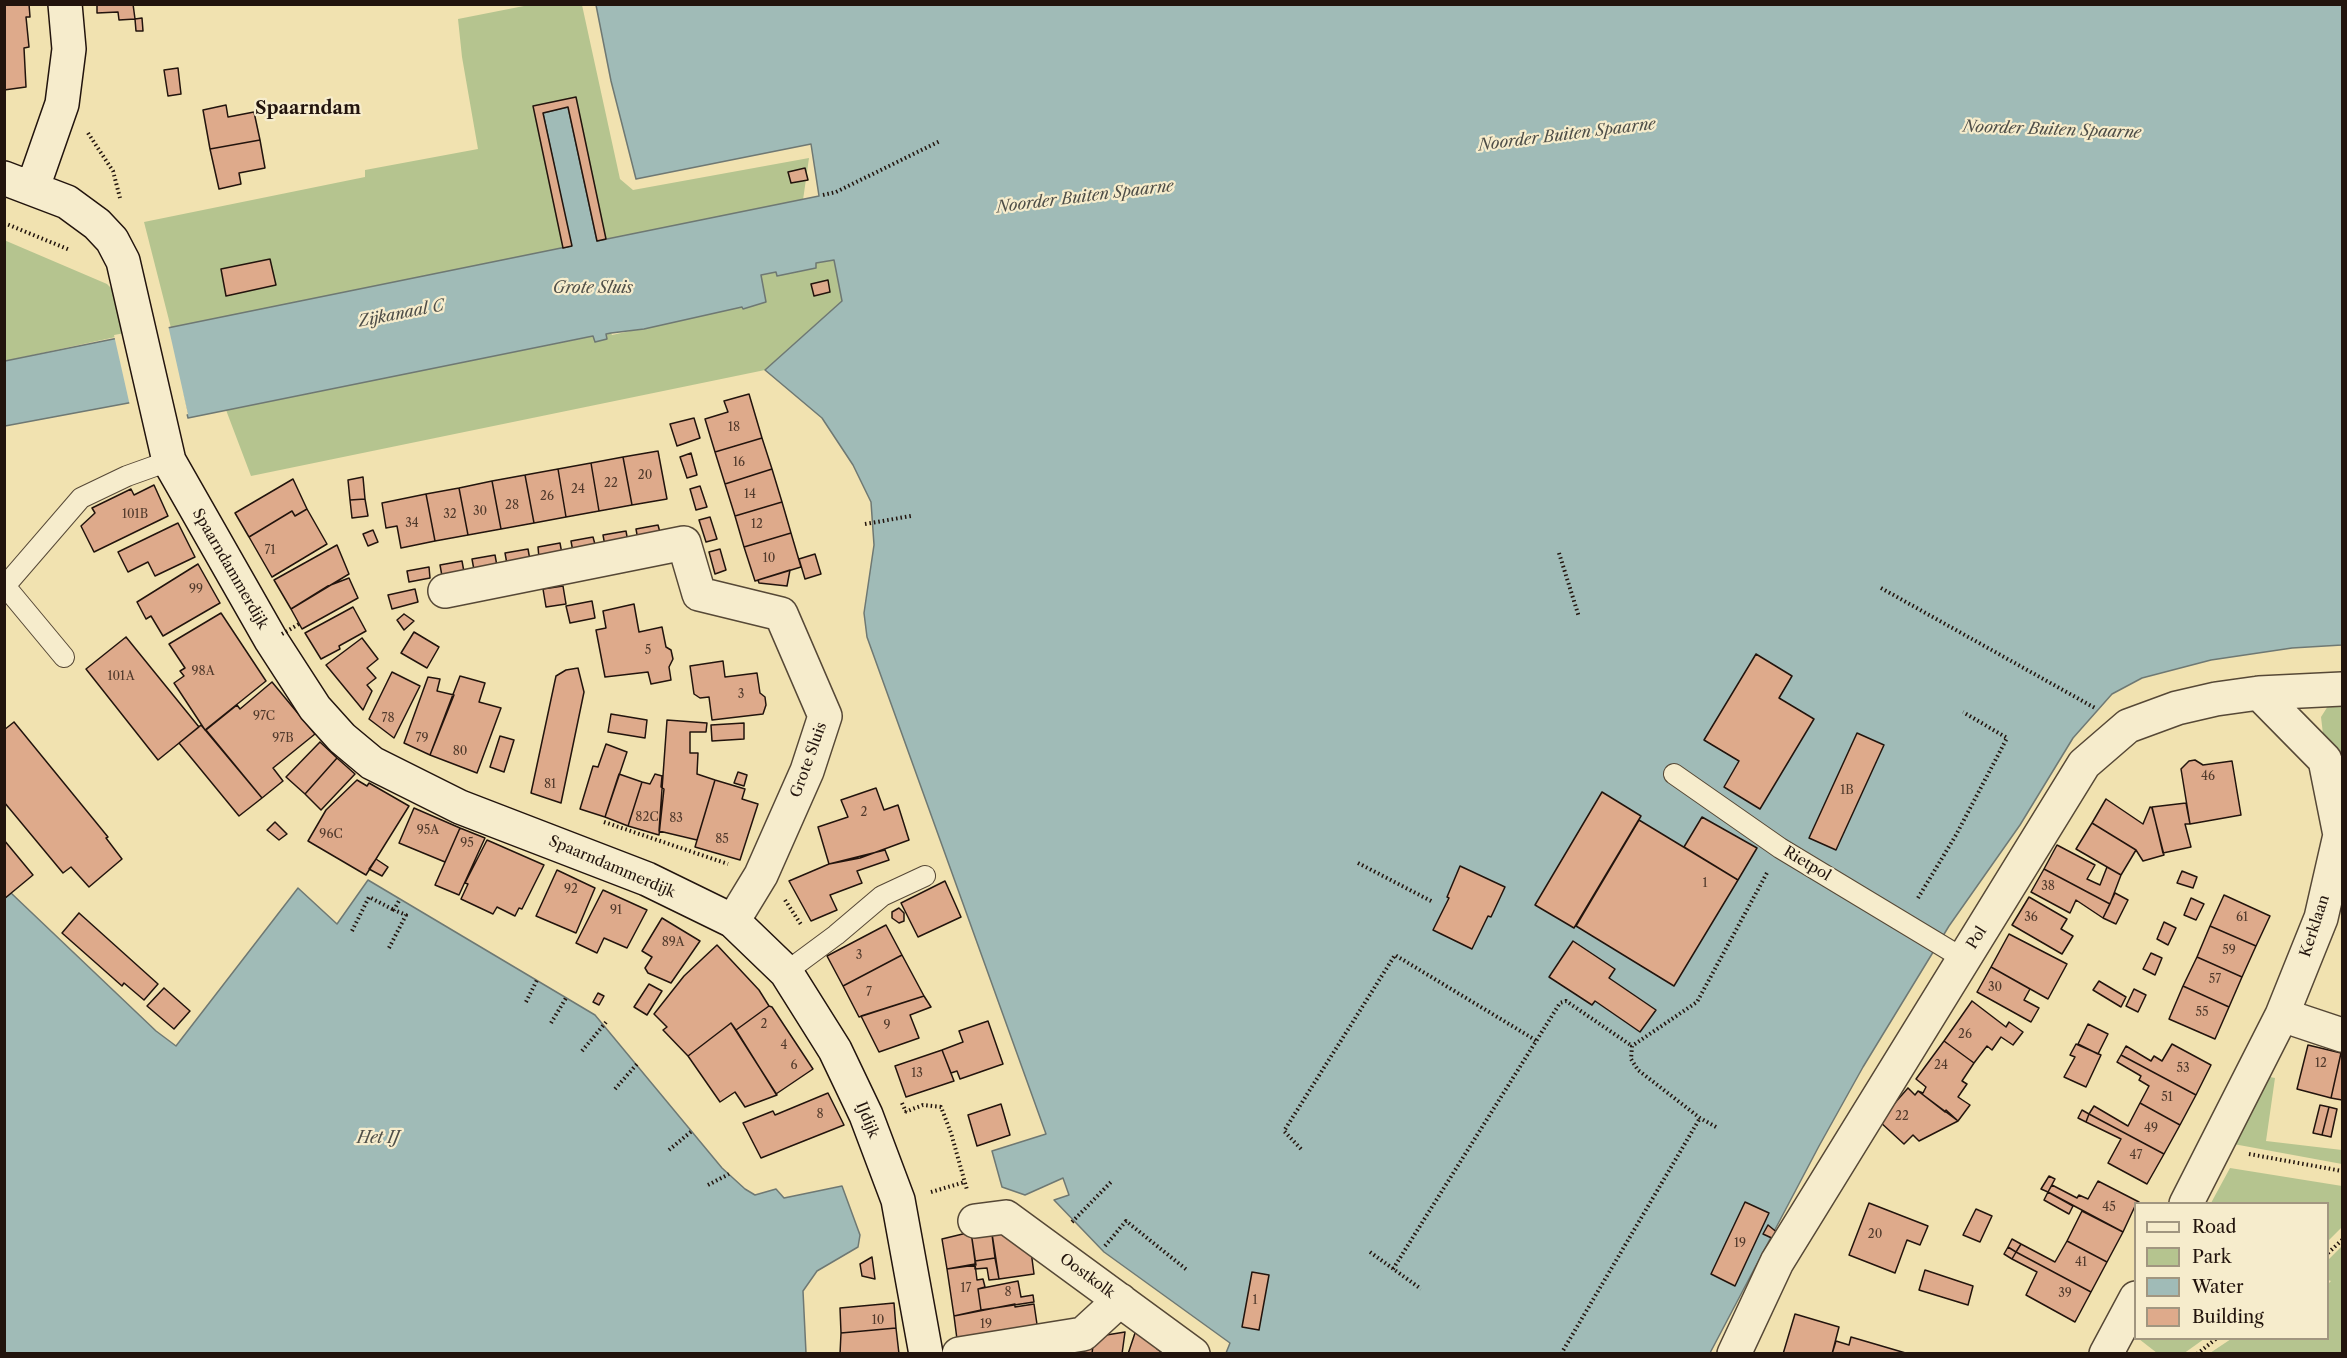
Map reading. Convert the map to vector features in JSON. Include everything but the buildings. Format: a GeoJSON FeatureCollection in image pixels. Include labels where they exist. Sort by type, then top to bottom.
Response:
{"type":"FeatureCollection","features":[{"type":"Feature","properties":{"kind":"street","name":"Spaarndammerdijk"},"geometry":{"type":"LineString","coordinates":[[64,4],[69,49],[62,104],[19,183],[67,202],[97,224],[112,240],[123,261],[169,461],[271,640],[315,708],[349,744],[372,763],[460,807],[647,879],[733,921]]}},
{"type":"Feature","properties":{"kind":"street","name":"Grote Sluis"},"geometry":{"type":"LineString","coordinates":[[445,591],[684,543],[699,594],[781,614],[825,716],[807,771],[761,874],[733,921]]}},
{"type":"Feature","properties":{"kind":"street","name":"Pol"},"geometry":{"type":"LineString","coordinates":[[1734,1353],[1777,1262],[1862,1121],[1954,952],[2084,764],[2128,726],[2187,706],[2259,693],[2343,689]]}},
{"type":"Feature","properties":{"kind":"street","name":"Kerklaan"},"geometry":{"type":"LineString","coordinates":[[2187,1202],[2282,1015],[2321,918],[2342,835],[2325,760],[2259,693]]}},
{"type":"Feature","properties":{"kind":"street","name":"IJdijk"},"geometry":{"type":"LineString","coordinates":[[733,921],[786,972],[844,1069],[866,1115],[898,1200],[926,1353]]}},
{"type":"Feature","properties":{"kind":"street"},"geometry":{"type":"LineString","coordinates":[[2282,1015],[2343,1035]]}},
{"type":"Feature","properties":{"kind":"street","name":"Oostkolk"},"geometry":{"type":"LineString","coordinates":[[975,1221],[1006,1217],[1193,1353]]}},
{"type":"Feature","properties":{"kind":"street"},"geometry":{"type":"LineString","coordinates":[[959,1353],[1083,1334],[1120,1300]]}},
{"type":"Feature","properties":{"kind":"street"},"geometry":{"type":"LineString","coordinates":[[2106,1353],[2134,1302]]}},
{"type":"Feature","properties":{"kind":"lane"},"geometry":{"type":"LineString","coordinates":[[64,657],[5,586],[81,498],[127,476],[169,461]]}},
{"type":"Feature","properties":{"kind":"lane","name":"Rietpol"},"geometry":{"type":"LineString","coordinates":[[1674,774],[1780,848],[1954,952]]}},
{"type":"Feature","properties":{"kind":"lane"},"geometry":{"type":"LineString","coordinates":[[786,972],[836,936],[882,896],[925,876]]}},
{"type":"Feature","properties":{"kind":"path"},"geometry":{"type":"LineString","coordinates":[[823,195],[836,192],[940,141]]}},
{"type":"Feature","properties":{"kind":"path"},"geometry":{"type":"LineString","coordinates":[[865,524],[910,516]]}},
{"type":"Feature","properties":{"kind":"path"},"geometry":{"type":"LineString","coordinates":[[1559,553],[1579,617]]}},
{"type":"Feature","properties":{"kind":"path"},"geometry":{"type":"LineString","coordinates":[[1881,588],[2102,711]]}},
{"type":"Feature","properties":{"kind":"path"},"geometry":{"type":"LineString","coordinates":[[291,621],[297,630]]}},
{"type":"Feature","properties":{"kind":"path"},"geometry":{"type":"LineString","coordinates":[[282,634],[300,624]]}},
{"type":"Feature","properties":{"kind":"path"},"geometry":{"type":"LineString","coordinates":[[1904,921],[1956,835],[2007,738],[1963,712]]}},
{"type":"Feature","properties":{"kind":"path"},"geometry":{"type":"LineString","coordinates":[[598,820],[761,874]]}},
{"type":"Feature","properties":{"kind":"path"},"geometry":{"type":"LineString","coordinates":[[1632,1046],[1697,1002],[1780,848]]}},
{"type":"Feature","properties":{"kind":"path"},"geometry":{"type":"LineString","coordinates":[[1358,863],[1433,902]]}},
{"type":"Feature","properties":{"kind":"path"},"geometry":{"type":"LineString","coordinates":[[352,931],[369,897],[406,915],[389,948]]}},
{"type":"Feature","properties":{"kind":"path"},"geometry":{"type":"LineString","coordinates":[[394,910],[400,899]]}},
{"type":"Feature","properties":{"kind":"path"},"geometry":{"type":"LineString","coordinates":[[1301,1149],[1284,1131],[1395,955],[1537,1041]]}},
{"type":"Feature","properties":{"kind":"path"},"geometry":{"type":"LineString","coordinates":[[526,1002],[537,980]]}},
{"type":"Feature","properties":{"kind":"path"},"geometry":{"type":"LineString","coordinates":[[551,1023],[566,998]]}},
{"type":"Feature","properties":{"kind":"path"},"geometry":{"type":"LineString","coordinates":[[1393,1269],[1560,1003],[1566,1001],[1632,1046]]}},
{"type":"Feature","properties":{"kind":"path"},"geometry":{"type":"LineString","coordinates":[[582,1051],[607,1021]]}},
{"type":"Feature","properties":{"kind":"path"},"geometry":{"type":"LineString","coordinates":[[1632,1046],[1631,1059],[1638,1070],[1700,1118],[1716,1127]]}},
{"type":"Feature","properties":{"kind":"path"},"geometry":{"type":"LineString","coordinates":[[615,1089],[637,1064]]}},
{"type":"Feature","properties":{"kind":"path"},"geometry":{"type":"LineString","coordinates":[[906,1112],[923,1105],[941,1107],[965,1182]]}},
{"type":"Feature","properties":{"kind":"path"},"geometry":{"type":"LineString","coordinates":[[1561,1353],[1700,1118]]}},
{"type":"Feature","properties":{"kind":"path"},"geometry":{"type":"LineString","coordinates":[[669,1150],[693,1130]]}},
{"type":"Feature","properties":{"kind":"path"},"geometry":{"type":"LineString","coordinates":[[2215,1149],[2343,1171]]}},
{"type":"Feature","properties":{"kind":"path"},"geometry":{"type":"LineString","coordinates":[[708,1185],[729,1174]]}},
{"type":"Feature","properties":{"kind":"path"},"geometry":{"type":"LineString","coordinates":[[1073,1221],[1111,1182]]}},
{"type":"Feature","properties":{"kind":"path"},"geometry":{"type":"LineString","coordinates":[[1102,1251],[1126,1221],[1187,1270]]}},
{"type":"Feature","properties":{"kind":"path"},"geometry":{"type":"LineString","coordinates":[[2329,1252],[2343,1240]]}},
{"type":"Feature","properties":{"kind":"path"},"geometry":{"type":"LineString","coordinates":[[1370,1252],[1421,1288]]}},
{"type":"Feature","properties":{"kind":"path"},"geometry":{"type":"LineString","coordinates":[[2197,1353],[2214,1340]]}},
{"type":"Feature","properties":{"kind":"green space"},"geometry":{"type":"Polygon","coordinates":[[[529,5],[582,5],[620,179],[633,190],[809,158],[803,200],[597,241],[568,108],[544,113],[572,246],[171,328],[144,222],[365,177],[365,170],[478,149],[462,57],[458,19],[529,5]]]}},
{"type":"Feature","properties":{"kind":"green space"},"geometry":{"type":"Polygon","coordinates":[[[4,240],[107,284],[122,299],[125,335],[5,361],[4,240]]]}},
{"type":"Feature","properties":{"kind":"green space"},"geometry":{"type":"Polygon","coordinates":[[[834,260],[842,301],[765,370],[251,476],[226,410],[594,336],[595,341],[607,339],[606,334],[611,333],[612,335],[746,306],[761,275],[776,272],[777,276],[816,268],[816,263],[834,260]]]}},
{"type":"Feature","properties":{"kind":"green space"},"geometry":{"type":"Polygon","coordinates":[[[2328,706],[2342,706],[2342,772],[2323,734],[2321,717],[2328,706]]]}},
{"type":"Feature","properties":{"kind":"green space"},"geometry":{"type":"Polygon","coordinates":[[[2259,1075],[2275,1078],[2266,1141],[2342,1150],[2342,1164],[2228,1143],[2259,1075]]]}},
{"type":"Feature","properties":{"kind":"green space"},"geometry":{"type":"Polygon","coordinates":[[[2230,1168],[2342,1186],[2342,1227],[2329,1240],[2329,1202],[2212,1202],[2230,1168]]]}},
{"type":"Feature","properties":{"kind":"green space"},"geometry":{"type":"Polygon","coordinates":[[[2342,1246],[2342,1353],[2210,1353],[2230,1340],[2329,1340],[2329,1283],[2331,1281],[2329,1280],[2329,1259],[2342,1246]]]}},
{"type":"Feature","properties":{"kind":"green space"},"geometry":{"type":"Polygon","coordinates":[[[2140,1340],[2203,1340],[2183,1354],[2157,1353],[2140,1340]]]}},
{"type":"Feature","properties":{"kind":"water"},"geometry":{"type":"Polygon","coordinates":[[[596,5],[2342,5],[2342,645],[2292,648],[2211,660],[2142,678],[2112,694],[2073,738],[2020,825],[1949,926],[1863,1067],[1710,1353],[1226,1353],[1230,1343],[1104,1252],[1054,1200],[1069,1195],[1063,1178],[1025,1195],[1002,1187],[992,1151],[1046,1134],[867,637],[864,613],[874,545],[871,502],[853,465],[822,418],[765,370],[842,301],[834,260],[816,263],[816,268],[777,276],[776,272],[761,275],[766,302],[743,309],[742,307],[644,329],[606,334],[607,339],[595,342],[593,336],[188,418],[182,393],[5,426],[5,361],[571,246],[543,113],[568,107],[597,241],[819,196],[811,144],[636,179],[611,81],[596,5]]]}},
{"type":"Feature","properties":{"kind":"water","name":"Het IJ"},"geometry":{"type":"Polygon","coordinates":[[[368,880],[595,1015],[722,1168],[745,1189],[755,1195],[776,1189],[784,1198],[842,1186],[860,1235],[858,1247],[817,1271],[803,1291],[806,1353],[5,1354],[4,899],[11,893],[156,1031],[176,1046],[298,888],[337,924],[368,880]]]}},
{"type":"Feature","properties":{"kind":"pier"},"geometry":{"type":"Polygon","coordinates":[[[168,325],[188,414],[185,415],[181,397],[130,406],[114,335],[168,325]]]}},
{"type":"Feature","properties":{"kind":"district","name":"Spaarndam"},"geometry":{"type":"Point","coordinates":[308,109]}},
{"type":"Feature","properties":{"kind":"water label","name":"Noorder Buiten Spaarne"},"geometry":{"type":"Point","coordinates":[2052,130]}},
{"type":"Feature","properties":{"kind":"water label","name":"Noorder Buiten Spaarne"},"geometry":{"type":"Point","coordinates":[1567,135]}},
{"type":"Feature","properties":{"kind":"water label","name":"Noorder Buiten Spaarne"},"geometry":{"type":"Point","coordinates":[1085,197]}},
{"type":"Feature","properties":{"kind":"water label","name":"Zijkanaal C"},"geometry":{"type":"Point","coordinates":[401,314]}}]}
